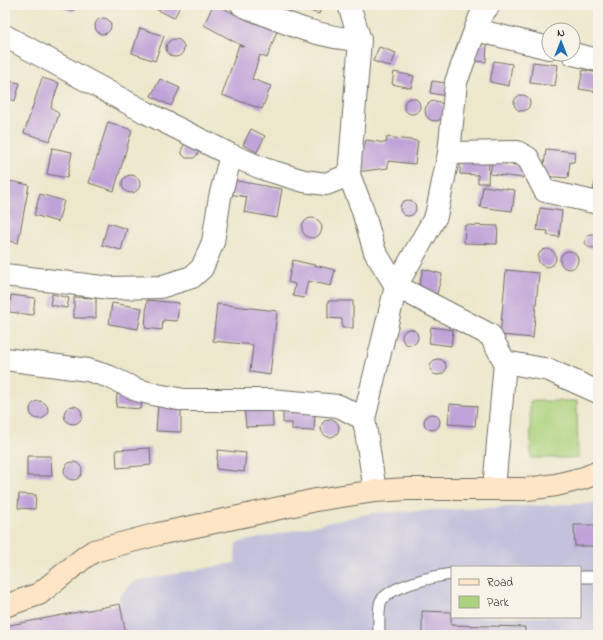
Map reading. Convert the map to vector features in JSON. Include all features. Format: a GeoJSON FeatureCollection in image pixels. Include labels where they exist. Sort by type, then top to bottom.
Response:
{"type":"FeatureCollection","features":[{"type":"Feature","properties":{"kind":"street"},"geometry":{"type":"LineString","coordinates":[[242,5],[322,36],[360,40]]}},
{"type":"Feature","properties":{"kind":"street"},"geometry":{"type":"LineString","coordinates":[[350,5],[360,40],[349,175],[362,208],[375,252],[396,286],[490,335],[505,362],[494,489]]}},
{"type":"Feature","properties":{"kind":"street"},"geometry":{"type":"LineString","coordinates":[[374,491],[364,419],[396,286],[436,216],[449,153],[456,82],[480,18],[489,5]]}},
{"type":"Feature","properties":{"kind":"street"},"geometry":{"type":"LineString","coordinates":[[476,30],[541,46]]}},
{"type":"Feature","properties":{"kind":"street"},"geometry":{"type":"LineString","coordinates":[[5,36],[147,113],[231,155],[264,169],[304,181],[326,184],[349,175]]}},
{"type":"Feature","properties":{"kind":"street"},"geometry":{"type":"LineString","coordinates":[[581,56],[598,60]]}},
{"type":"Feature","properties":{"kind":"street"},"geometry":{"type":"LineString","coordinates":[[449,153],[516,152],[528,158],[545,191],[598,203]]}},
{"type":"Feature","properties":{"kind":"street"},"geometry":{"type":"LineString","coordinates":[[5,275],[110,288],[160,287],[192,277],[202,268],[213,242],[220,197],[231,155]]}},
{"type":"Feature","properties":{"kind":"street"},"geometry":{"type":"LineString","coordinates":[[5,359],[88,370],[110,377],[137,390],[184,400],[270,400],[339,406],[364,419]]}},
{"type":"Feature","properties":{"kind":"street"},"geometry":{"type":"LineString","coordinates":[[505,362],[549,370],[598,392]]}},
{"type":"Feature","properties":{"kind":"street"},"geometry":{"type":"LineString","coordinates":[[5,606],[40,594],[94,551],[158,534],[316,500],[374,491],[527,489],[556,486],[584,478],[598,472]]}},
{"type":"Feature","properties":{"kind":"lane"},"geometry":{"type":"LineString","coordinates":[[379,635],[380,602],[385,596],[411,584],[436,576],[451,574]]}},
{"type":"Feature","properties":{"kind":"lane"},"geometry":{"type":"LineString","coordinates":[[581,577],[598,577]]}},
{"type":"Feature","properties":{"kind":"shaded area"},"geometry":{"type":"Polygon","coordinates":[[[598,503],[598,635],[126,635],[119,596],[135,581],[235,563],[236,543],[372,513],[598,503]]]}},
{"type":"Feature","properties":{"kind":"green space"},"geometry":{"type":"Polygon","coordinates":[[[530,401],[577,401],[578,458],[531,458],[530,401]]]}},
{"type":"Feature","properties":{"kind":"building"},"geometry":{"type":"Polygon","coordinates":[[[62,5],[79,5],[72,11],[66,10],[62,5]]]}},
{"type":"Feature","properties":{"kind":"building"},"geometry":{"type":"Polygon","coordinates":[[[155,5],[181,5],[174,18],[154,8],[155,5]]]}},
{"type":"Feature","properties":{"kind":"building"},"geometry":{"type":"Polygon","coordinates":[[[213,5],[217,5],[247,20],[277,31],[267,58],[260,55],[252,79],[271,86],[262,109],[222,95],[239,45],[244,47],[204,25],[213,5]]]}},
{"type":"Feature","properties":{"kind":"building"},"geometry":{"type":"Polygon","coordinates":[[[298,5],[322,5],[319,14],[298,7],[298,5]]]}},
{"type":"Feature","properties":{"kind":"building"},"geometry":{"type":"Polygon","coordinates":[[[103,18],[110,23],[111,26],[106,33],[103,34],[96,29],[95,26],[100,19],[103,18]]]}},
{"type":"Feature","properties":{"kind":"building"},"geometry":{"type":"Polygon","coordinates":[[[140,28],[164,36],[155,61],[132,53],[140,28]]]}},
{"type":"Feature","properties":{"kind":"building"},"geometry":{"type":"Polygon","coordinates":[[[175,39],[181,42],[184,48],[181,54],[175,57],[169,54],[166,48],[169,42],[175,39]]]}},
{"type":"Feature","properties":{"kind":"building"},"geometry":{"type":"Polygon","coordinates":[[[478,43],[487,44],[486,62],[476,61],[478,43]]]}},
{"type":"Feature","properties":{"kind":"building"},"geometry":{"type":"Polygon","coordinates":[[[379,47],[396,53],[391,67],[373,61],[379,47]]]}},
{"type":"Feature","properties":{"kind":"building"},"geometry":{"type":"Polygon","coordinates":[[[494,61],[512,64],[509,86],[490,82],[494,61]]]}},
{"type":"Feature","properties":{"kind":"building"},"geometry":{"type":"Polygon","coordinates":[[[533,62],[558,65],[555,86],[530,83],[533,62]]]}},
{"type":"Feature","properties":{"kind":"building"},"geometry":{"type":"Polygon","coordinates":[[[583,70],[598,73],[598,92],[579,89],[583,70]]]}},
{"type":"Feature","properties":{"kind":"building"},"geometry":{"type":"Polygon","coordinates":[[[394,72],[414,76],[411,88],[392,84],[394,72]]]}},
{"type":"Feature","properties":{"kind":"building"},"geometry":{"type":"Polygon","coordinates":[[[42,78],[59,83],[51,107],[59,114],[50,141],[24,133],[42,78]]]}},
{"type":"Feature","properties":{"kind":"building"},"geometry":{"type":"Polygon","coordinates":[[[160,79],[180,88],[171,106],[151,96],[160,79]]]}},
{"type":"Feature","properties":{"kind":"building"},"geometry":{"type":"Polygon","coordinates":[[[5,80],[20,83],[15,101],[5,98],[5,80]]]}},
{"type":"Feature","properties":{"kind":"building"},"geometry":{"type":"Polygon","coordinates":[[[432,81],[445,83],[447,96],[430,93],[432,81]]]}},
{"type":"Feature","properties":{"kind":"building"},"geometry":{"type":"Polygon","coordinates":[[[522,95],[528,97],[530,103],[528,109],[522,111],[516,109],[514,103],[516,97],[522,95]]]}},
{"type":"Feature","properties":{"kind":"building"},"geometry":{"type":"Polygon","coordinates":[[[412,98],[418,100],[420,106],[418,112],[412,114],[406,112],[404,106],[406,100],[412,98]]]}},
{"type":"Feature","properties":{"kind":"building"},"geometry":{"type":"Polygon","coordinates":[[[435,101],[442,104],[445,111],[442,118],[435,121],[428,118],[425,111],[428,104],[435,101]]]}},
{"type":"Feature","properties":{"kind":"building"},"geometry":{"type":"Polygon","coordinates":[[[108,122],[132,130],[114,191],[89,183],[108,122]]]}},
{"type":"Feature","properties":{"kind":"building"},"geometry":{"type":"Polygon","coordinates":[[[251,129],[265,136],[257,152],[243,145],[251,129]]]}},
{"type":"Feature","properties":{"kind":"building"},"geometry":{"type":"Polygon","coordinates":[[[387,137],[418,141],[415,164],[388,161],[388,168],[356,172],[366,140],[386,143],[387,137]]]}},
{"type":"Feature","properties":{"kind":"building"},"geometry":{"type":"Polygon","coordinates":[[[185,144],[198,148],[198,154],[194,158],[186,158],[182,154],[182,148],[185,144]]]}},
{"type":"Feature","properties":{"kind":"building"},"geometry":{"type":"Polygon","coordinates":[[[52,148],[72,152],[67,178],[47,174],[52,148]]]}},
{"type":"Feature","properties":{"kind":"building"},"geometry":{"type":"Polygon","coordinates":[[[546,149],[575,152],[574,162],[570,162],[568,178],[543,176],[546,149]]]}},
{"type":"Feature","properties":{"kind":"building"},"geometry":{"type":"Polygon","coordinates":[[[460,160],[489,161],[488,183],[478,183],[478,175],[460,174],[460,160]]]}},
{"type":"Feature","properties":{"kind":"building"},"geometry":{"type":"Polygon","coordinates":[[[492,162],[524,166],[523,178],[490,174],[492,162]]]}},
{"type":"Feature","properties":{"kind":"building"},"geometry":{"type":"Polygon","coordinates":[[[598,174],[598,193],[593,191],[598,174]]]}},
{"type":"Feature","properties":{"kind":"building"},"geometry":{"type":"Polygon","coordinates":[[[131,175],[137,178],[140,184],[137,190],[131,193],[125,190],[122,184],[125,178],[131,175]]]}},
{"type":"Feature","properties":{"kind":"building"},"geometry":{"type":"Polygon","coordinates":[[[5,180],[29,185],[18,243],[5,240],[5,180]]]}},
{"type":"Feature","properties":{"kind":"building"},"geometry":{"type":"Polygon","coordinates":[[[232,180],[282,189],[277,218],[244,212],[247,197],[229,194],[232,180]]]}},
{"type":"Feature","properties":{"kind":"building"},"geometry":{"type":"Polygon","coordinates":[[[483,186],[515,190],[512,211],[480,207],[483,186]]]}},
{"type":"Feature","properties":{"kind":"building"},"geometry":{"type":"Polygon","coordinates":[[[40,194],[64,201],[58,222],[34,215],[40,194]]]}},
{"type":"Feature","properties":{"kind":"building"},"geometry":{"type":"Polygon","coordinates":[[[408,200],[414,202],[416,208],[414,214],[408,216],[402,214],[400,208],[402,202],[408,200]]]}},
{"type":"Feature","properties":{"kind":"building"},"geometry":{"type":"Polygon","coordinates":[[[540,208],[562,211],[559,237],[547,235],[548,231],[537,230],[540,208]]]}},
{"type":"Feature","properties":{"kind":"building"},"geometry":{"type":"Polygon","coordinates":[[[312,218],[319,221],[322,228],[319,235],[312,238],[305,235],[302,228],[305,221],[312,218]]]}},
{"type":"Feature","properties":{"kind":"building"},"geometry":{"type":"Polygon","coordinates":[[[108,223],[127,229],[121,250],[102,245],[108,223]]]}},
{"type":"Feature","properties":{"kind":"building"},"geometry":{"type":"Polygon","coordinates":[[[465,225],[498,226],[497,244],[464,243],[465,225]]]}},
{"type":"Feature","properties":{"kind":"building"},"geometry":{"type":"Polygon","coordinates":[[[592,234],[597,236],[599,241],[597,246],[592,248],[587,246],[585,241],[587,236],[592,234]]]}},
{"type":"Feature","properties":{"kind":"building"},"geometry":{"type":"Polygon","coordinates":[[[543,249],[551,249],[556,254],[554,265],[551,267],[543,267],[538,262],[538,254],[543,249]]]}},
{"type":"Feature","properties":{"kind":"building"},"geometry":{"type":"Polygon","coordinates":[[[565,251],[573,251],[578,256],[576,267],[573,269],[565,269],[560,264],[560,256],[565,251]]]}},
{"type":"Feature","properties":{"kind":"building"},"geometry":{"type":"Polygon","coordinates":[[[293,260],[335,270],[331,286],[308,281],[304,298],[293,296],[295,284],[288,282],[293,260]]]}},
{"type":"Feature","properties":{"kind":"building"},"geometry":{"type":"Polygon","coordinates":[[[423,269],[442,274],[437,294],[418,289],[423,269]]]}},
{"type":"Feature","properties":{"kind":"building"},"geometry":{"type":"Polygon","coordinates":[[[506,270],[539,273],[533,338],[500,335],[506,270]]]}},
{"type":"Feature","properties":{"kind":"building"},"geometry":{"type":"Polygon","coordinates":[[[52,294],[69,298],[67,308],[50,305],[52,294]]]}},
{"type":"Feature","properties":{"kind":"building"},"geometry":{"type":"Polygon","coordinates":[[[11,295],[35,298],[33,315],[9,312],[11,295]]]}},
{"type":"Feature","properties":{"kind":"building"},"geometry":{"type":"Polygon","coordinates":[[[74,297],[96,298],[96,318],[74,318],[74,297]]]}},
{"type":"Feature","properties":{"kind":"building"},"geometry":{"type":"Polygon","coordinates":[[[147,300],[179,303],[177,321],[163,320],[162,330],[145,328],[147,300]]]}},
{"type":"Feature","properties":{"kind":"building"},"geometry":{"type":"Polygon","coordinates":[[[328,301],[353,301],[353,328],[342,328],[342,319],[328,318],[328,301]]]}},
{"type":"Feature","properties":{"kind":"building"},"geometry":{"type":"Polygon","coordinates":[[[112,303],[142,308],[138,329],[109,324],[112,303]]]}},
{"type":"Feature","properties":{"kind":"building"},"geometry":{"type":"Polygon","coordinates":[[[217,304],[277,311],[270,375],[250,372],[253,345],[213,341],[217,304]]]}},
{"type":"Feature","properties":{"kind":"building"},"geometry":{"type":"Polygon","coordinates":[[[431,327],[453,330],[451,346],[429,343],[431,327]]]}},
{"type":"Feature","properties":{"kind":"building"},"geometry":{"type":"Polygon","coordinates":[[[410,329],[416,331],[418,337],[416,343],[410,345],[404,343],[402,337],[404,331],[410,329]]]}},
{"type":"Feature","properties":{"kind":"building"},"geometry":{"type":"Polygon","coordinates":[[[438,359],[444,361],[446,367],[444,373],[438,375],[432,373],[430,367],[432,361],[438,359]]]}},
{"type":"Feature","properties":{"kind":"building"},"geometry":{"type":"Polygon","coordinates":[[[117,394],[142,396],[141,409],[116,407],[117,394]]]}},
{"type":"Feature","properties":{"kind":"building"},"geometry":{"type":"Polygon","coordinates":[[[39,401],[45,404],[48,410],[45,416],[39,419],[33,416],[30,410],[33,404],[39,401]]]}},
{"type":"Feature","properties":{"kind":"building"},"geometry":{"type":"Polygon","coordinates":[[[158,403],[181,407],[181,432],[156,431],[158,403]]]}},
{"type":"Feature","properties":{"kind":"building"},"geometry":{"type":"Polygon","coordinates":[[[272,403],[273,426],[246,427],[244,405],[272,403]]]}},
{"type":"Feature","properties":{"kind":"building"},"geometry":{"type":"Polygon","coordinates":[[[450,404],[477,406],[475,426],[448,424],[450,404]]]}},
{"type":"Feature","properties":{"kind":"building"},"geometry":{"type":"Polygon","coordinates":[[[73,406],[79,409],[82,415],[79,421],[73,424],[67,421],[64,415],[67,409],[73,406]]]}},
{"type":"Feature","properties":{"kind":"building"},"geometry":{"type":"Polygon","coordinates":[[[283,410],[315,412],[314,431],[292,430],[292,423],[283,423],[283,410]]]}},
{"type":"Feature","properties":{"kind":"building"},"geometry":{"type":"Polygon","coordinates":[[[432,414],[438,416],[440,422],[438,428],[432,430],[426,428],[424,422],[426,416],[432,414]]]}},
{"type":"Feature","properties":{"kind":"building"},"geometry":{"type":"Polygon","coordinates":[[[330,419],[336,422],[339,428],[336,434],[330,437],[324,434],[321,428],[324,422],[330,419]]]}},
{"type":"Feature","properties":{"kind":"building"},"geometry":{"type":"Polygon","coordinates":[[[150,448],[151,465],[117,468],[116,450],[150,448]]]}},
{"type":"Feature","properties":{"kind":"building"},"geometry":{"type":"Polygon","coordinates":[[[218,450],[246,453],[244,472],[216,469],[218,450]]]}},
{"type":"Feature","properties":{"kind":"building"},"geometry":{"type":"Polygon","coordinates":[[[27,456],[51,456],[52,476],[27,476],[27,456]]]}},
{"type":"Feature","properties":{"kind":"building"},"geometry":{"type":"Polygon","coordinates":[[[73,462],[79,465],[82,471],[79,477],[73,480],[67,477],[64,471],[67,465],[73,462]]]}},
{"type":"Feature","properties":{"kind":"building"},"geometry":{"type":"Polygon","coordinates":[[[19,494],[36,495],[35,509],[18,508],[19,494]]]}},
{"type":"Feature","properties":{"kind":"building"},"geometry":{"type":"Polygon","coordinates":[[[574,525],[595,525],[595,546],[575,546],[574,525]]]}},
{"type":"Feature","properties":{"kind":"building"},"geometry":{"type":"Polygon","coordinates":[[[120,604],[126,635],[5,635],[5,626],[120,604]]]}},
{"type":"Feature","properties":{"kind":"building"},"geometry":{"type":"Polygon","coordinates":[[[422,611],[451,612],[451,625],[525,627],[525,635],[422,635],[422,611]]]}}]}
